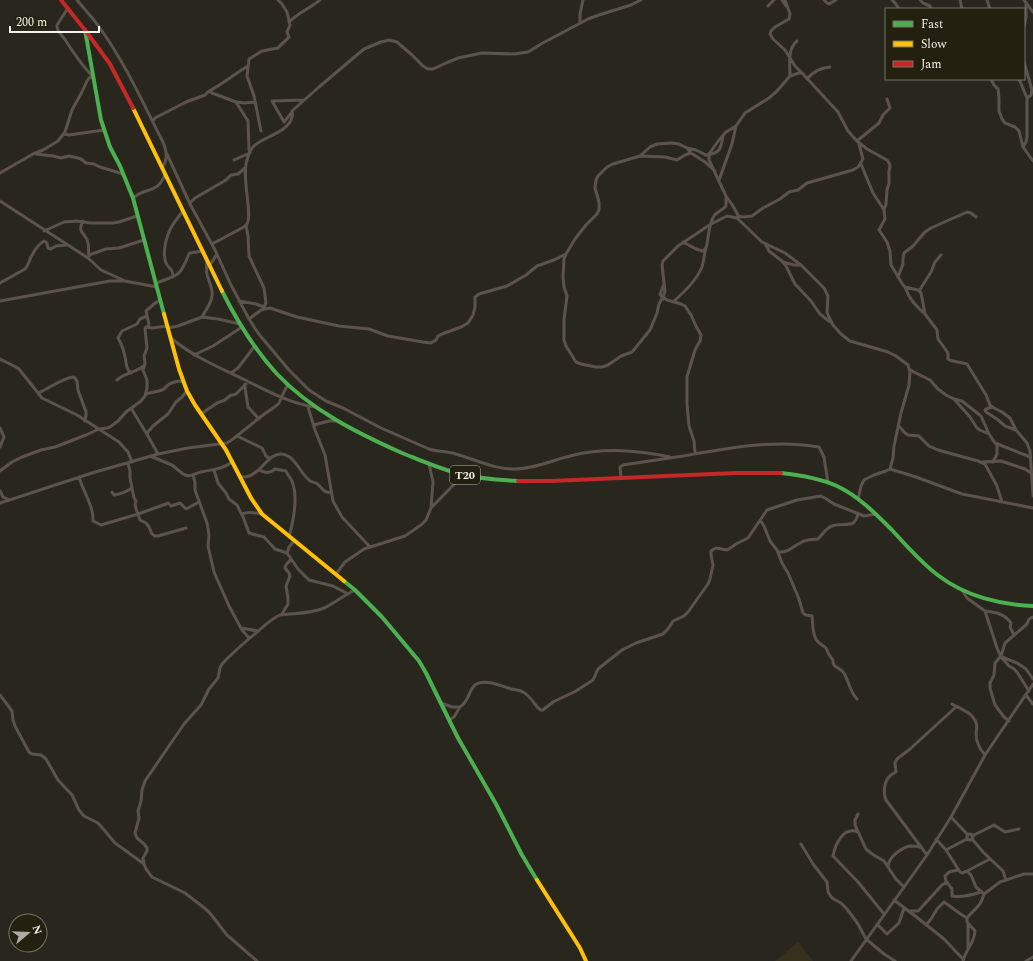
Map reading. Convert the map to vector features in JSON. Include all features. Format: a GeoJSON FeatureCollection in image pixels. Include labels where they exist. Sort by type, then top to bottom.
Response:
{"type":"FeatureCollection","features":[{"type":"Feature","properties":{"kind":"main road","name":"T20"},"geometry":{"type":"LineString","coordinates":[[61,0],[110,64],[207,260],[241,326],[254,346],[277,374],[304,399],[336,421],[374,441],[429,464],[463,475],[490,479],[528,481],[747,473],[797,475],[816,479],[837,486],[858,499],[876,514],[942,579],[981,597],[1000,602],[1033,606]]}},
{"type":"Feature","properties":{"kind":"main road"},"geometry":{"type":"LineString","coordinates":[[85,30],[99,113],[110,147],[133,198],[170,338],[187,391],[201,414],[222,443],[251,498],[262,514],[355,590],[382,617],[419,661],[469,758],[496,804],[522,856],[580,948],[586,961]]}},
{"type":"Feature","properties":{"kind":"street"},"geometry":{"type":"LineString","coordinates":[[77,0],[101,29],[126,69],[163,142],[190,204],[212,244],[249,319],[258,333],[302,384],[326,401],[343,408],[381,428],[429,449],[455,454],[514,470],[537,466],[574,454],[608,449],[656,454],[670,458]]}},
{"type":"Feature","properties":{"kind":"street"},"geometry":{"type":"LineString","coordinates":[[261,131],[255,102],[247,76],[248,66],[249,59],[253,56],[260,54],[262,51],[277,48],[289,37],[287,32],[290,25],[287,12],[278,0]]}},
{"type":"Feature","properties":{"kind":"street"},"geometry":{"type":"LineString","coordinates":[[289,22],[296,15],[320,0]]}},
{"type":"Feature","properties":{"kind":"street"},"geometry":{"type":"LineString","coordinates":[[580,23],[583,0]]}},
{"type":"Feature","properties":{"kind":"street"},"geometry":{"type":"LineString","coordinates":[[304,100],[272,101],[284,122],[292,111],[338,70],[364,49],[385,40],[397,42],[423,66],[428,69],[433,69],[452,60],[482,53],[514,54],[528,52],[592,17],[626,7],[641,0]]}},
{"type":"Feature","properties":{"kind":"street"},"geometry":{"type":"LineString","coordinates":[[768,6],[774,0]]}},
{"type":"Feature","properties":{"kind":"street"},"geometry":{"type":"LineString","coordinates":[[784,0],[790,14],[789,19],[774,27],[770,34],[773,39],[785,50],[795,66],[838,112],[848,131],[858,143],[887,160],[889,163],[889,183],[884,210],[885,219],[880,231],[887,242],[890,251],[891,265],[900,282],[905,287],[909,297],[925,314],[937,330],[938,339],[948,353],[948,359],[966,364],[992,407],[1010,418],[1016,430],[1027,444],[1030,452],[1033,496]]}},
{"type":"Feature","properties":{"kind":"street"},"geometry":{"type":"LineString","coordinates":[[824,0],[828,4],[836,0]]}},
{"type":"Feature","properties":{"kind":"street"},"geometry":{"type":"LineString","coordinates":[[892,0],[898,8]]}},
{"type":"Feature","properties":{"kind":"street"},"geometry":{"type":"LineString","coordinates":[[920,0],[930,6],[931,8]]}},
{"type":"Feature","properties":{"kind":"street"},"geometry":{"type":"LineString","coordinates":[[1024,0],[1033,12]]}},
{"type":"Feature","properties":{"kind":"street"},"geometry":{"type":"LineString","coordinates":[[1025,22],[1026,4]]}},
{"type":"Feature","properties":{"kind":"street"},"geometry":{"type":"LineString","coordinates":[[0,173],[42,150],[64,134],[72,110],[87,81],[93,77],[82,65],[68,45],[66,39],[61,35],[57,28],[68,8]]}},
{"type":"Feature","properties":{"kind":"street"},"geometry":{"type":"LineString","coordinates":[[790,76],[790,58],[793,45],[797,41]]}},
{"type":"Feature","properties":{"kind":"street"},"geometry":{"type":"LineString","coordinates":[[153,121],[186,102],[205,95],[208,91],[217,87],[237,72],[248,66]]}},
{"type":"Feature","properties":{"kind":"street"},"geometry":{"type":"LineString","coordinates":[[1025,66],[1032,90],[1031,95],[1027,98]]}},
{"type":"Feature","properties":{"kind":"street"},"geometry":{"type":"LineString","coordinates":[[807,79],[819,69],[830,67]]}},
{"type":"Feature","properties":{"kind":"street"},"geometry":{"type":"LineString","coordinates":[[707,154],[723,135],[736,126],[745,113],[768,98],[790,76],[802,73]]}},
{"type":"Feature","properties":{"kind":"street"},"geometry":{"type":"LineString","coordinates":[[993,80],[998,92],[1000,114],[1005,123],[1020,131],[1023,147],[1033,161]]}},
{"type":"Feature","properties":{"kind":"street"},"geometry":{"type":"LineString","coordinates":[[1019,80],[1027,98],[1027,137],[1023,147]]}},
{"type":"Feature","properties":{"kind":"street"},"geometry":{"type":"LineString","coordinates":[[208,91],[236,102],[255,102]]}},
{"type":"Feature","properties":{"kind":"street"},"geometry":{"type":"LineString","coordinates":[[858,143],[881,121],[883,115],[890,108],[887,99]]}},
{"type":"Feature","properties":{"kind":"street"},"geometry":{"type":"LineString","coordinates":[[236,102],[248,121],[250,153]]}},
{"type":"Feature","properties":{"kind":"street"},"geometry":{"type":"LineString","coordinates":[[249,319],[264,308],[266,303],[264,288],[250,256],[246,225],[248,222],[248,215],[245,168],[252,148],[284,128],[292,118],[292,111]]}},
{"type":"Feature","properties":{"kind":"street"},"geometry":{"type":"LineString","coordinates":[[719,180],[732,144],[736,126]]}},
{"type":"Feature","properties":{"kind":"street"},"geometry":{"type":"LineString","coordinates":[[64,134],[69,135],[104,130]]}},
{"type":"Feature","properties":{"kind":"street"},"geometry":{"type":"LineString","coordinates":[[686,148],[707,154],[717,152],[720,149],[723,135]]}},
{"type":"Feature","properties":{"kind":"street"},"geometry":{"type":"LineString","coordinates":[[738,216],[752,216],[789,192],[798,190],[807,183],[853,170],[858,167],[861,164],[863,157],[858,143]]}},
{"type":"Feature","properties":{"kind":"street"},"geometry":{"type":"LineString","coordinates":[[640,156],[650,147],[657,144],[679,144],[705,162],[715,171]]}},
{"type":"Feature","properties":{"kind":"street"},"geometry":{"type":"LineString","coordinates":[[234,160],[250,153]]}},
{"type":"Feature","properties":{"kind":"street"},"geometry":{"type":"LineString","coordinates":[[663,298],[659,304],[650,330],[632,352],[622,356],[608,365],[602,367],[576,362],[566,346],[564,340],[567,296],[564,287],[564,260],[566,254],[581,231],[599,210],[600,206],[595,184],[598,176],[607,167],[613,164],[640,156],[664,157],[677,160],[691,153]]}},
{"type":"Feature","properties":{"kind":"street"},"geometry":{"type":"LineString","coordinates":[[33,154],[61,158],[69,156],[81,159],[86,163],[94,164],[123,174]]}},
{"type":"Feature","properties":{"kind":"street"},"geometry":{"type":"LineString","coordinates":[[162,168],[167,154]]}},
{"type":"Feature","properties":{"kind":"street"},"geometry":{"type":"LineString","coordinates":[[707,154],[726,196],[730,200],[745,227],[762,242],[785,253],[801,265],[826,291],[828,298],[827,312],[832,324]]}},
{"type":"Feature","properties":{"kind":"street"},"geometry":{"type":"LineString","coordinates":[[861,164],[873,193],[884,210]]}},
{"type":"Feature","properties":{"kind":"street"},"geometry":{"type":"LineString","coordinates":[[190,204],[195,198],[226,180],[231,175],[238,174],[245,168]]}},
{"type":"Feature","properties":{"kind":"street"},"geometry":{"type":"LineString","coordinates":[[133,198],[137,194],[158,187],[165,174]]}},
{"type":"Feature","properties":{"kind":"street"},"geometry":{"type":"LineString","coordinates":[[674,302],[688,288],[702,267],[714,214],[726,206],[726,196]]}},
{"type":"Feature","properties":{"kind":"street"},"geometry":{"type":"LineString","coordinates":[[0,201],[44,231],[89,257],[102,270],[125,281]]}},
{"type":"Feature","properties":{"kind":"street"},"geometry":{"type":"LineString","coordinates":[[172,277],[172,270],[166,263],[164,248],[172,226],[183,210]]}},
{"type":"Feature","properties":{"kind":"street"},"geometry":{"type":"LineString","coordinates":[[695,453],[694,441],[689,426],[687,404],[688,377],[694,353],[700,341],[701,335],[689,312],[681,304],[667,300],[660,294],[665,284],[662,263],[683,242],[711,224],[736,212]]}},
{"type":"Feature","properties":{"kind":"street"},"geometry":{"type":"LineString","coordinates":[[898,277],[903,264],[904,253],[913,246],[925,232],[966,212],[976,216]]}},
{"type":"Feature","properties":{"kind":"street"},"geometry":{"type":"LineString","coordinates":[[44,231],[64,222],[77,220],[90,223],[113,223],[137,216]]}},
{"type":"Feature","properties":{"kind":"street"},"geometry":{"type":"LineString","coordinates":[[727,216],[740,220]]}},
{"type":"Feature","properties":{"kind":"street"},"geometry":{"type":"LineString","coordinates":[[83,221],[81,230],[88,242],[89,257]]}},
{"type":"Feature","properties":{"kind":"street"},"geometry":{"type":"LineString","coordinates":[[212,244],[246,225]]}},
{"type":"Feature","properties":{"kind":"street"},"geometry":{"type":"LineString","coordinates":[[89,257],[106,249],[119,248],[144,240]]}},
{"type":"Feature","properties":{"kind":"street"},"geometry":{"type":"LineString","coordinates":[[0,283],[25,269],[35,250],[44,241],[47,243],[48,248],[51,249],[56,246],[67,245]]}},
{"type":"Feature","properties":{"kind":"street"},"geometry":{"type":"LineString","coordinates":[[683,242],[699,250],[703,251],[706,248]]}},
{"type":"Feature","properties":{"kind":"street"},"geometry":{"type":"LineString","coordinates":[[765,244],[768,251],[782,261],[786,266],[795,284],[811,301],[820,314],[841,334],[850,341],[888,352],[905,362],[914,372],[930,380],[938,389],[954,399],[970,417],[977,428],[989,434]]}},
{"type":"Feature","properties":{"kind":"street"},"geometry":{"type":"LineString","coordinates":[[0,301],[110,281],[125,281],[156,285],[181,272],[189,254],[203,251]]}},
{"type":"Feature","properties":{"kind":"street"},"geometry":{"type":"LineString","coordinates":[[210,265],[217,254]]}},
{"type":"Feature","properties":{"kind":"street"},"geometry":{"type":"LineString","coordinates":[[240,301],[256,304],[264,308],[274,309],[292,316],[334,325],[369,329],[388,336],[431,343],[436,340],[438,336],[462,327],[468,323],[474,311],[475,296],[507,286],[526,275],[537,266],[566,254]]}},
{"type":"Feature","properties":{"kind":"street"},"geometry":{"type":"LineString","coordinates":[[925,314],[920,291],[935,262],[941,255]]}},
{"type":"Feature","properties":{"kind":"street"},"geometry":{"type":"LineString","coordinates":[[202,317],[211,302],[213,295],[206,268],[207,260]]}},
{"type":"Feature","properties":{"kind":"street"},"geometry":{"type":"LineString","coordinates":[[782,261],[794,265],[801,265]]}},
{"type":"Feature","properties":{"kind":"street"},"geometry":{"type":"LineString","coordinates":[[905,287],[920,291]]}},
{"type":"Feature","properties":{"kind":"street"},"geometry":{"type":"LineString","coordinates":[[0,471],[22,457],[62,444],[99,429],[107,428],[114,424],[131,408],[141,402],[146,394],[148,382],[143,370],[144,356],[147,348],[144,331],[149,324],[146,310],[160,300]]}},
{"type":"Feature","properties":{"kind":"street"},"geometry":{"type":"LineString","coordinates":[[131,373],[126,367],[125,356],[118,338],[122,331],[137,324],[140,319],[147,316]]}},
{"type":"Feature","properties":{"kind":"street"},"geometry":{"type":"LineString","coordinates":[[148,327],[178,326],[202,317],[218,319],[241,326]]}},
{"type":"Feature","properties":{"kind":"street"},"geometry":{"type":"LineString","coordinates":[[194,354],[215,345],[241,326]]}},
{"type":"Feature","properties":{"kind":"street"},"geometry":{"type":"LineString","coordinates":[[170,338],[194,354],[231,373],[246,383],[282,398],[308,407],[315,407]]}},
{"type":"Feature","properties":{"kind":"street"},"geometry":{"type":"LineString","coordinates":[[231,373],[242,364],[254,346]]}},
{"type":"Feature","properties":{"kind":"street"},"geometry":{"type":"LineString","coordinates":[[0,359],[16,366],[42,398],[99,429],[122,445],[128,452],[132,462]]}},
{"type":"Feature","properties":{"kind":"street"},"geometry":{"type":"LineString","coordinates":[[117,380],[122,376],[144,366]]}},
{"type":"Feature","properties":{"kind":"street"},"geometry":{"type":"LineString","coordinates":[[890,469],[909,385],[909,368]]}},
{"type":"Feature","properties":{"kind":"street"},"geometry":{"type":"LineString","coordinates":[[38,393],[72,376],[74,377],[86,412],[85,421]]}},
{"type":"Feature","properties":{"kind":"street"},"geometry":{"type":"LineString","coordinates":[[146,394],[183,381]]}},
{"type":"Feature","properties":{"kind":"street"},"geometry":{"type":"LineString","coordinates":[[201,414],[217,402],[237,393],[246,383]]}},
{"type":"Feature","properties":{"kind":"street"},"geometry":{"type":"LineString","coordinates":[[246,383],[245,388],[248,407],[258,419]]}},
{"type":"Feature","properties":{"kind":"street"},"geometry":{"type":"LineString","coordinates":[[0,503],[150,456],[188,448],[227,443],[279,404],[288,384]]}},
{"type":"Feature","properties":{"kind":"street"},"geometry":{"type":"LineString","coordinates":[[148,436],[148,433],[153,426],[168,414],[176,402],[187,391]]}},
{"type":"Feature","properties":{"kind":"street"},"geometry":{"type":"LineString","coordinates":[[954,399],[962,401],[981,416],[989,434],[997,444],[1030,457]]}},
{"type":"Feature","properties":{"kind":"street"},"geometry":{"type":"LineString","coordinates":[[308,407],[325,455],[333,501],[342,517],[370,547]]}},
{"type":"Feature","properties":{"kind":"street"},"geometry":{"type":"LineString","coordinates":[[992,407],[986,409],[986,412],[998,419],[1005,426],[1016,430]]}},
{"type":"Feature","properties":{"kind":"street"},"geometry":{"type":"LineString","coordinates":[[131,408],[158,454]]}},
{"type":"Feature","properties":{"kind":"street"},"geometry":{"type":"LineString","coordinates":[[314,424],[336,421]]}},
{"type":"Feature","properties":{"kind":"street"},"geometry":{"type":"LineString","coordinates":[[899,426],[908,435],[921,437],[926,443],[942,452],[982,462],[1005,462],[1031,472]]}},
{"type":"Feature","properties":{"kind":"street"},"geometry":{"type":"LineString","coordinates":[[0,428],[4,437],[0,447]]}},
{"type":"Feature","properties":{"kind":"street"},"geometry":{"type":"LineString","coordinates":[[237,436],[262,448],[266,456],[270,459]]}},
{"type":"Feature","properties":{"kind":"street"},"geometry":{"type":"LineString","coordinates":[[621,478],[620,467],[623,465],[739,446],[767,444],[819,447],[824,457],[828,483]]}},
{"type":"Feature","properties":{"kind":"street"},"geometry":{"type":"LineString","coordinates":[[993,462],[997,452],[997,444]]}},
{"type":"Feature","properties":{"kind":"street"},"geometry":{"type":"LineString","coordinates":[[997,452],[1004,447]]}},
{"type":"Feature","properties":{"kind":"street"},"geometry":{"type":"LineString","coordinates":[[240,476],[248,476],[259,470],[273,456],[279,454],[289,456],[294,460],[309,481],[316,483],[324,492],[331,493]]}},
{"type":"Feature","properties":{"kind":"street"},"geometry":{"type":"LineString","coordinates":[[150,456],[172,465],[187,476],[225,467],[232,462]]}},
{"type":"Feature","properties":{"kind":"street"},"geometry":{"type":"LineString","coordinates":[[982,462],[986,465],[997,486],[1002,502]]}},
{"type":"Feature","properties":{"kind":"street"},"geometry":{"type":"LineString","coordinates":[[128,463],[134,498],[136,501],[136,509],[140,520],[148,525],[152,534],[155,536],[186,528]]}},
{"type":"Feature","properties":{"kind":"street"},"geometry":{"type":"LineString","coordinates":[[336,574],[348,560],[364,548],[405,536],[426,520],[431,508],[433,482],[429,464]]}},
{"type":"Feature","properties":{"kind":"street"},"geometry":{"type":"LineString","coordinates":[[259,470],[268,473],[275,469],[286,471],[291,480],[295,493],[294,512],[289,537]]}},
{"type":"Feature","properties":{"kind":"street"},"geometry":{"type":"LineString","coordinates":[[858,499],[864,480],[890,469],[962,494],[1033,508]]}},
{"type":"Feature","properties":{"kind":"street"},"geometry":{"type":"LineString","coordinates":[[214,470],[218,483],[229,499],[237,505],[249,533],[264,537],[275,549],[287,552],[298,569],[309,580],[333,586],[348,594]]}},
{"type":"Feature","properties":{"kind":"street"},"geometry":{"type":"LineString","coordinates":[[193,475],[195,490],[207,523],[209,535],[208,546],[214,572],[241,628],[249,638]]}},
{"type":"Feature","properties":{"kind":"street"},"geometry":{"type":"LineString","coordinates":[[431,508],[463,475]]}},
{"type":"Feature","properties":{"kind":"street"},"geometry":{"type":"LineString","coordinates":[[79,477],[91,507],[93,521],[99,525],[138,514],[168,503],[171,506],[180,503],[186,509],[199,502]]}},
{"type":"Feature","properties":{"kind":"street"},"geometry":{"type":"LineString","coordinates":[[112,492],[114,495],[117,495],[132,488]]}},
{"type":"Feature","properties":{"kind":"street"},"geometry":{"type":"LineString","coordinates":[[0,491],[3,497],[9,500]]}},
{"type":"Feature","properties":{"kind":"street"},"geometry":{"type":"LineString","coordinates":[[449,720],[454,717],[460,707],[467,700],[473,687],[477,683],[481,682],[524,692],[540,710],[543,710],[554,702],[576,691],[593,680],[598,669],[622,650],[636,643],[663,634],[673,621],[691,610],[705,589],[710,579],[713,565],[711,551],[716,548],[729,549],[744,541],[750,535],[765,512],[770,508],[797,500],[822,496],[834,504],[867,516],[876,514]]}},
{"type":"Feature","properties":{"kind":"street"},"geometry":{"type":"LineString","coordinates":[[242,515],[253,512],[262,514]]}},
{"type":"Feature","properties":{"kind":"street"},"geometry":{"type":"LineString","coordinates":[[778,552],[789,550],[803,541],[818,539],[825,530],[832,526],[852,524],[857,518],[858,513]]}},
{"type":"Feature","properties":{"kind":"street"},"geometry":{"type":"LineString","coordinates":[[760,520],[788,573],[803,613],[813,618],[813,632],[816,639],[825,647],[828,655],[833,660],[835,667],[840,669],[843,673],[857,699]]}},
{"type":"Feature","properties":{"kind":"street"},"geometry":{"type":"LineString","coordinates":[[287,552],[294,541]]}},
{"type":"Feature","properties":{"kind":"street"},"geometry":{"type":"LineString","coordinates":[[282,614],[288,604],[286,586],[290,576],[285,568],[291,559]]}},
{"type":"Feature","properties":{"kind":"street"},"geometry":{"type":"LineString","coordinates":[[961,589],[967,598],[985,611],[998,613],[1006,617],[1011,623],[1010,627],[1014,635]]}},
{"type":"Feature","properties":{"kind":"street"},"geometry":{"type":"LineString","coordinates":[[257,961],[227,935],[204,907],[185,893],[152,877],[146,869],[143,858],[147,848],[137,838],[135,833],[139,818],[138,811],[141,801],[142,787],[181,728],[201,705],[209,690],[218,678],[222,664],[236,649],[273,618],[282,614],[319,610],[355,590]]}},
{"type":"Feature","properties":{"kind":"street"},"geometry":{"type":"LineString","coordinates":[[985,611],[996,648],[1009,666],[1018,672],[1029,691]]}},
{"type":"Feature","properties":{"kind":"street"},"geometry":{"type":"LineString","coordinates":[[1009,720],[1004,717],[995,705],[990,685],[994,675],[995,663],[1001,656],[1005,643],[1033,617]]}},
{"type":"Feature","properties":{"kind":"street"},"geometry":{"type":"LineString","coordinates":[[241,628],[258,631]]}},
{"type":"Feature","properties":{"kind":"street"},"geometry":{"type":"LineString","coordinates":[[1001,656],[1026,669],[1033,679]]}},
{"type":"Feature","properties":{"kind":"street"},"geometry":{"type":"LineString","coordinates":[[851,961],[927,855],[985,755],[1033,684]]}},
{"type":"Feature","properties":{"kind":"street"},"geometry":{"type":"LineString","coordinates":[[0,695],[12,711],[12,720],[29,752],[32,754],[41,755],[50,763],[58,780],[72,795],[80,813],[87,819],[98,823],[115,843],[144,864]]}},
{"type":"Feature","properties":{"kind":"street"},"geometry":{"type":"LineString","coordinates":[[1026,695],[1033,704]]}},
{"type":"Feature","properties":{"kind":"street"},"geometry":{"type":"LineString","coordinates":[[440,702],[452,707],[460,707]]}},
{"type":"Feature","properties":{"kind":"street"},"geometry":{"type":"LineString","coordinates":[[952,704],[969,714],[975,721],[978,727],[976,733],[977,740],[981,752],[985,755]]}},
{"type":"Feature","properties":{"kind":"street"},"geometry":{"type":"LineString","coordinates":[[927,855],[884,796],[889,776],[896,772],[895,763],[897,759],[956,707]]}},
{"type":"Feature","properties":{"kind":"street"},"geometry":{"type":"LineString","coordinates":[[858,814],[855,822],[856,828],[868,851],[881,859],[904,887]]}},
{"type":"Feature","properties":{"kind":"street"},"geometry":{"type":"LineString","coordinates":[[950,817],[968,835],[971,834],[990,859],[1003,871],[1006,880]]}},
{"type":"Feature","properties":{"kind":"street"},"geometry":{"type":"LineString","coordinates":[[946,850],[967,839],[970,841],[972,837],[994,825],[1005,832],[1019,829]]}},
{"type":"Feature","properties":{"kind":"street"},"geometry":{"type":"LineString","coordinates":[[858,832],[855,830],[850,830],[844,833],[835,848],[833,856],[858,882],[884,914]]}},
{"type":"Feature","properties":{"kind":"street"},"geometry":{"type":"LineString","coordinates":[[967,839],[968,835]]}},
{"type":"Feature","properties":{"kind":"street"},"geometry":{"type":"LineString","coordinates":[[936,839],[946,850],[958,870],[962,873],[990,859]]}},
{"type":"Feature","properties":{"kind":"street"},"geometry":{"type":"LineString","coordinates":[[801,844],[813,864],[827,882],[828,892],[830,895],[841,903],[851,914],[866,940],[894,961]]}},
{"type":"Feature","properties":{"kind":"street"},"geometry":{"type":"LineString","coordinates":[[888,866],[888,862],[905,848],[920,846]]}},
{"type":"Feature","properties":{"kind":"street"},"geometry":{"type":"LineString","coordinates":[[958,870],[946,874],[945,877],[952,889],[953,896],[982,893],[1006,880],[1024,874],[1033,874]]}},
{"type":"Feature","properties":{"kind":"street"},"geometry":{"type":"LineString","coordinates":[[967,871],[971,875],[976,887],[982,893]]}},
{"type":"Feature","properties":{"kind":"street"},"geometry":{"type":"LineString","coordinates":[[909,912],[915,912],[920,909],[942,886],[948,882]]}},
{"type":"Feature","properties":{"kind":"street"},"geometry":{"type":"LineString","coordinates":[[967,918],[981,903],[982,893]]}},
{"type":"Feature","properties":{"kind":"street"},"geometry":{"type":"LineString","coordinates":[[894,900],[948,943],[963,960],[974,941],[976,932],[968,924]]}},
{"type":"Feature","properties":{"kind":"street"},"geometry":{"type":"LineString","coordinates":[[926,925],[944,902],[967,918]]}},
{"type":"Feature","properties":{"kind":"street"},"geometry":{"type":"LineString","coordinates":[[877,924],[887,934],[899,923],[904,908]]}},
{"type":"Feature","properties":{"kind":"street"},"geometry":{"type":"LineString","coordinates":[[967,918],[968,950]]}},
{"type":"Feature","properties":{"kind":"street"},"geometry":{"type":"LineString","coordinates":[[1026,961],[1033,957]]}},
{"type":"Feature","properties":{"kind":"shaded area"},"geometry":{"type":"Polygon","coordinates":[[[798,942],[813,961],[775,961],[798,942]]]}},
{"type":"Feature","properties":{"kind":"traffic: fast"},"geometry":{"type":"LineString","coordinates":[[85,30],[101,120],[110,147],[120,166],[133,198],[164,314]]}},
{"type":"Feature","properties":{"kind":"traffic: fast"},"geometry":{"type":"LineString","coordinates":[[222,291],[246,334],[277,374],[305,399],[335,420],[402,453],[440,468],[471,476],[518,481]]}},
{"type":"Feature","properties":{"kind":"traffic: fast"},"geometry":{"type":"LineString","coordinates":[[781,473],[816,479],[845,490],[866,505],[879,517],[926,565],[939,576],[960,589],[984,598],[1008,604],[1033,606]]}},
{"type":"Feature","properties":{"kind":"traffic: fast"},"geometry":{"type":"LineString","coordinates":[[344,581],[382,617],[419,661],[458,738],[537,880]]}},
{"type":"Feature","properties":{"kind":"traffic: slow"},"geometry":{"type":"LineString","coordinates":[[133,108],[222,291]]}},
{"type":"Feature","properties":{"kind":"traffic: slow"},"geometry":{"type":"LineString","coordinates":[[164,314],[179,369],[187,391],[226,450],[251,498],[262,514],[344,581]]}},
{"type":"Feature","properties":{"kind":"traffic: slow"},"geometry":{"type":"LineString","coordinates":[[537,880],[580,948],[586,961]]}},
{"type":"Feature","properties":{"kind":"traffic: jam"},"geometry":{"type":"LineString","coordinates":[[61,0],[110,64],[133,108]]}},
{"type":"Feature","properties":{"kind":"traffic: jam"},"geometry":{"type":"LineString","coordinates":[[518,481],[551,481],[736,473],[781,473]]}}]}
